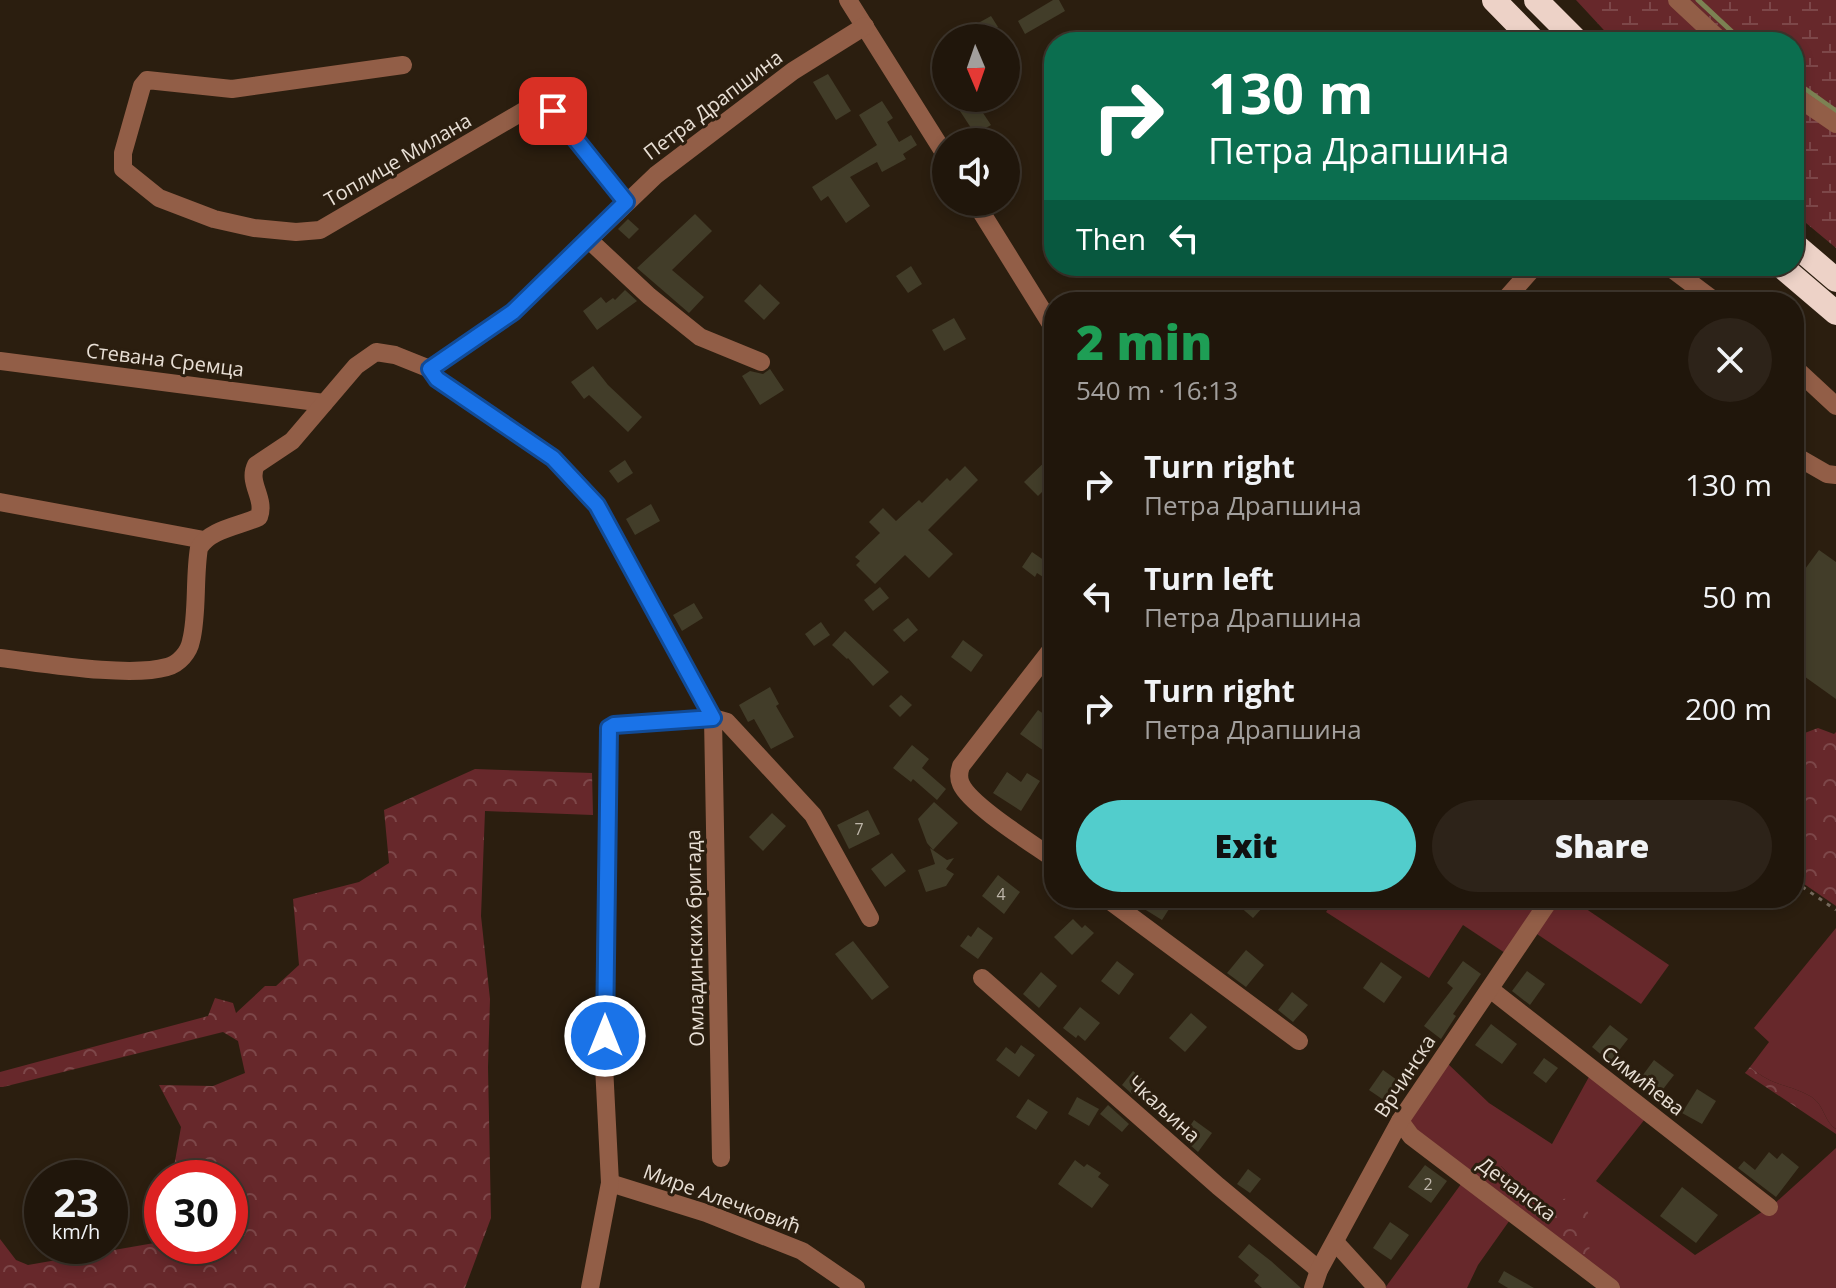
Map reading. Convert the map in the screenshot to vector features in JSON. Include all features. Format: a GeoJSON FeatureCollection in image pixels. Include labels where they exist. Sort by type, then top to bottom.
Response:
{"type":"FeatureCollection","features":[{"type":"Feature","properties":{"kind":"highway"},"geometry":{"type":"LineString","coordinates":[[1494,0],[1525,32]]}},
{"type":"Feature","properties":{"kind":"highway"},"geometry":{"type":"LineString","coordinates":[[1536,0],[1568,32]]}},
{"type":"Feature","properties":{"kind":"highway"},"geometry":{"type":"LineString","coordinates":[[1804,253],[1836,280]]}},
{"type":"Feature","properties":{"kind":"highway"},"geometry":{"type":"LineString","coordinates":[[1793,276],[1836,313]]}},
{"type":"Feature","properties":{"kind":"street"},"geometry":{"type":"LineString","coordinates":[[848,0],[932,134]]}},
{"type":"Feature","properties":{"kind":"street"},"geometry":{"type":"LineString","coordinates":[[1677,0],[1711,32]]}},
{"type":"Feature","properties":{"kind":"street","name":"Петра Драпшина"},"geometry":{"type":"LineString","coordinates":[[430,369],[513,312],[656,175],[793,71],[865,26]]}},
{"type":"Feature","properties":{"kind":"street","name":"Топлице Милана"},"geometry":{"type":"LineString","coordinates":[[403,65],[232,89],[147,80],[142,86],[123,153],[123,169],[159,198],[214,219],[254,228],[296,232],[320,230],[527,109],[543,105],[553,111],[626,202]]}},
{"type":"Feature","properties":{"kind":"street"},"geometry":{"type":"LineString","coordinates":[[1804,102],[1836,124]]}},
{"type":"Feature","properties":{"kind":"street"},"geometry":{"type":"LineString","coordinates":[[984,216],[1044,313]]}},
{"type":"Feature","properties":{"kind":"street"},"geometry":{"type":"LineString","coordinates":[[588,239],[649,296],[700,337],[761,362]]}},
{"type":"Feature","properties":{"kind":"street"},"geometry":{"type":"LineString","coordinates":[[1512,292],[1526,276]]}},
{"type":"Feature","properties":{"kind":"street"},"geometry":{"type":"LineString","coordinates":[[1681,276],[1703,292]]}},
{"type":"Feature","properties":{"kind":"street"},"geometry":{"type":"LineString","coordinates":[[0,502],[204,540],[259,517],[262,508],[252,480],[256,465],[299,435],[356,366],[376,352],[395,355],[430,369],[437,379],[553,458],[597,505],[713,718]]}},
{"type":"Feature","properties":{"kind":"street","name":"Стевана Сремца"},"geometry":{"type":"LineString","coordinates":[[0,361],[324,403]]}},
{"type":"Feature","properties":{"kind":"street"},"geometry":{"type":"LineString","coordinates":[[1804,376],[1836,406]]}},
{"type":"Feature","properties":{"kind":"street"},"geometry":{"type":"LineString","coordinates":[[1804,461],[1827,474],[1836,475]]}},
{"type":"Feature","properties":{"kind":"street"},"geometry":{"type":"LineString","coordinates":[[0,658],[102,669],[169,667],[182,659],[191,642],[196,567],[199,548],[204,540]]}},
{"type":"Feature","properties":{"kind":"street"},"geometry":{"type":"LineString","coordinates":[[1044,659],[965,760],[959,779],[969,795],[1044,851]]}},
{"type":"Feature","properties":{"kind":"street"},"geometry":{"type":"LineString","coordinates":[[590,1288],[610,1183],[604,1066],[609,728],[614,725],[713,718],[727,722],[813,815],[870,918]]}},
{"type":"Feature","properties":{"kind":"street","name":"Омладинских бригада"},"geometry":{"type":"LineString","coordinates":[[713,718],[721,1158]]}},
{"type":"Feature","properties":{"kind":"street"},"geometry":{"type":"LineString","coordinates":[[1119,908],[1299,1041]]}},
{"type":"Feature","properties":{"kind":"street","name":"Врчинска"},"geometry":{"type":"LineString","coordinates":[[1316,1279],[1400,1121],[1544,908]]}},
{"type":"Feature","properties":{"kind":"street","name":"Чкаљина"},"geometry":{"type":"LineString","coordinates":[[982,978],[1218,1186],[1316,1279]]}},
{"type":"Feature","properties":{"kind":"street","name":"Симићева"},"geometry":{"type":"LineString","coordinates":[[1490,989],[1769,1207]]}},
{"type":"Feature","properties":{"kind":"street","name":"Дечанска"},"geometry":{"type":"LineString","coordinates":[[1400,1121],[1411,1136],[1611,1288]]}},
{"type":"Feature","properties":{"kind":"street","name":"Мире Алечковић"},"geometry":{"type":"LineString","coordinates":[[610,1183],[706,1213],[802,1251],[856,1288]]}},
{"type":"Feature","properties":{"kind":"street"},"geometry":{"type":"LineString","coordinates":[[1336,1243],[1377,1288]]}},
{"type":"Feature","properties":{"kind":"path"},"geometry":{"type":"LineString","coordinates":[[1804,888],[1836,910]]}},
{"type":"Feature","properties":{"kind":"green space"},"geometry":{"type":"Polygon","coordinates":[[[1576,0],[1836,0],[1836,248],[1804,221],[1804,32],[1606,32],[1576,0]]]}},
{"type":"Feature","properties":{"kind":"green space"},"geometry":{"type":"Polygon","coordinates":[[[1818,728],[1836,732],[1836,906],[1804,884],[1804,733],[1818,728]]]}},
{"type":"Feature","properties":{"kind":"green space"},"geometry":{"type":"Polygon","coordinates":[[[475,769],[592,773],[593,815],[485,811],[481,916],[490,999],[491,1218],[465,1288],[0,1288],[0,1239],[16,1260],[28,1265],[128,1264],[128,1248],[144,1245],[144,1264],[248,1264],[248,1160],[175,1160],[181,1127],[159,1085],[213,1086],[245,1073],[238,1041],[223,1032],[3,1087],[0,1087],[0,1072],[208,1016],[215,998],[233,1003],[236,1013],[265,986],[276,986],[299,965],[293,899],[359,882],[389,863],[384,810],[475,769]]]}},
{"type":"Feature","properties":{"kind":"green space"},"geometry":{"type":"Polygon","coordinates":[[[1329,908],[1534,908],[1505,953],[1463,925],[1429,978],[1326,912],[1329,908]]]}},
{"type":"Feature","properties":{"kind":"green space"},"geometry":{"type":"Polygon","coordinates":[[[1552,908],[1585,908],[1669,965],[1641,1004],[1534,932],[1552,908]]]}},
{"type":"Feature","properties":{"kind":"green space"},"geometry":{"type":"Polygon","coordinates":[[[1836,928],[1836,1129],[1814,1098],[1766,1078],[1750,1067],[1769,1042],[1754,1028],[1836,928]]]}},
{"type":"Feature","properties":{"kind":"green space"},"geometry":{"type":"Polygon","coordinates":[[[1446,1062],[1489,1103],[1552,1144],[1590,1075],[1645,1119],[1596,1181],[1695,1255],[1774,1204],[1836,1148],[1836,1288],[1617,1288],[1514,1210],[1516,1181],[1501,1166],[1474,1167],[1461,1162],[1405,1121],[1446,1062]]]}},
{"type":"Feature","properties":{"kind":"green space"},"geometry":{"type":"Polygon","coordinates":[[[1750,1067],[1766,1078],[1814,1098],[1836,1129],[1836,1134],[1745,1073],[1750,1067]]]}},
{"type":"Feature","properties":{"kind":"green space"},"geometry":{"type":"Polygon","coordinates":[[[1462,1151],[1482,1160],[1486,1168],[1501,1166],[1518,1186],[1520,1205],[1514,1210],[1450,1158],[1455,1152],[1462,1151]]]}},
{"type":"Feature","properties":{"kind":"green space"},"geometry":{"type":"Polygon","coordinates":[[[1464,1180],[1512,1217],[1478,1265],[1467,1288],[1385,1288],[1464,1180]]]}},
{"type":"Feature","properties":{"kind":"green space"},"geometry":{"type":"Polygon","coordinates":[[[1568,1198],[1581,1202],[1588,1212],[1589,1254],[1583,1260],[1542,1231],[1546,1210],[1559,1200],[1568,1198]]]}},
{"type":"Feature","properties":{"kind":"building"},"geometry":{"type":"Polygon","coordinates":[[[1053,0],[1059,0],[1065,11],[1025,34],[1018,21],[1053,0]]]}},
{"type":"Feature","properties":{"kind":"building"},"geometry":{"type":"Polygon","coordinates":[[[991,16],[996,24],[976,24],[991,16]]]}},
{"type":"Feature","properties":{"kind":"building"},"geometry":{"type":"Polygon","coordinates":[[[828,74],[851,111],[836,120],[813,82],[828,74]]]}},
{"type":"Feature","properties":{"kind":"building"},"geometry":{"type":"Polygon","coordinates":[[[882,101],[893,118],[887,122],[899,142],[911,135],[917,145],[903,154],[906,159],[882,172],[877,162],[850,177],[870,206],[846,223],[828,196],[821,201],[812,187],[877,145],[859,115],[882,101]]]}},
{"type":"Feature","properties":{"kind":"building"},"geometry":{"type":"Polygon","coordinates":[[[961,112],[982,112],[991,125],[986,128],[971,128],[961,112]]]}},
{"type":"Feature","properties":{"kind":"building"},"geometry":{"type":"Polygon","coordinates":[[[695,214],[712,231],[672,270],[704,297],[689,313],[637,268],[695,214]]]}},
{"type":"Feature","properties":{"kind":"building"},"geometry":{"type":"Polygon","coordinates":[[[628,219],[639,229],[629,239],[618,229],[628,219]]]}},
{"type":"Feature","properties":{"kind":"building"},"geometry":{"type":"Polygon","coordinates":[[[911,266],[922,284],[908,293],[896,276],[911,266]]]}},
{"type":"Feature","properties":{"kind":"building"},"geometry":{"type":"Polygon","coordinates":[[[760,284],[780,303],[764,320],[744,301],[760,284]]]}},
{"type":"Feature","properties":{"kind":"building"},"geometry":{"type":"Polygon","coordinates":[[[625,290],[637,301],[597,330],[583,311],[601,297],[606,303],[613,298],[615,300],[625,290]]]}},
{"type":"Feature","properties":{"kind":"building"},"geometry":{"type":"Polygon","coordinates":[[[954,318],[966,339],[944,351],[932,330],[954,318]]]}},
{"type":"Feature","properties":{"kind":"building"},"geometry":{"type":"Polygon","coordinates":[[[593,366],[642,417],[628,432],[589,395],[584,399],[571,382],[593,366]]]}},
{"type":"Feature","properties":{"kind":"building"},"geometry":{"type":"Polygon","coordinates":[[[770,369],[784,390],[760,405],[742,376],[750,371],[763,374],[770,369]]]}},
{"type":"Feature","properties":{"kind":"building"},"geometry":{"type":"Polygon","coordinates":[[[625,460],[633,473],[618,483],[609,471],[625,460]]]}},
{"type":"Feature","properties":{"kind":"building"},"geometry":{"type":"Polygon","coordinates":[[[1044,463],[1044,490],[1038,496],[1024,482],[1044,463]]]}},
{"type":"Feature","properties":{"kind":"building"},"geometry":{"type":"Polygon","coordinates":[[[965,466],[978,480],[928,530],[953,554],[929,578],[905,555],[875,584],[856,565],[860,561],[855,557],[880,533],[869,522],[883,508],[896,521],[965,466]]]}},
{"type":"Feature","properties":{"kind":"building"},"geometry":{"type":"Polygon","coordinates":[[[651,504],[660,521],[635,535],[626,519],[651,504]]]}},
{"type":"Feature","properties":{"kind":"building"},"geometry":{"type":"Polygon","coordinates":[[[1819,550],[1836,562],[1836,699],[1804,676],[1804,570],[1819,550]]]}},
{"type":"Feature","properties":{"kind":"building"},"geometry":{"type":"Polygon","coordinates":[[[1032,552],[1044,560],[1044,576],[1037,573],[1035,577],[1022,567],[1032,552]]]}},
{"type":"Feature","properties":{"kind":"building"},"geometry":{"type":"Polygon","coordinates":[[[880,587],[889,598],[873,611],[864,600],[880,587]]]}},
{"type":"Feature","properties":{"kind":"building"},"geometry":{"type":"Polygon","coordinates":[[[694,603],[703,618],[682,631],[673,615],[694,603]]]}},
{"type":"Feature","properties":{"kind":"building"},"geometry":{"type":"Polygon","coordinates":[[[908,618],[918,630],[904,642],[893,630],[908,618]]]}},
{"type":"Feature","properties":{"kind":"building"},"geometry":{"type":"Polygon","coordinates":[[[821,622],[830,635],[814,646],[805,634],[821,622]]]}},
{"type":"Feature","properties":{"kind":"building"},"geometry":{"type":"Polygon","coordinates":[[[845,631],[889,672],[873,686],[832,645],[845,631]]]}},
{"type":"Feature","properties":{"kind":"building"},"geometry":{"type":"Polygon","coordinates":[[[963,640],[983,655],[971,672],[951,657],[963,640]]]}},
{"type":"Feature","properties":{"kind":"building"},"geometry":{"type":"Polygon","coordinates":[[[770,687],[779,704],[776,706],[794,737],[771,749],[754,719],[748,722],[739,705],[770,687]]]}},
{"type":"Feature","properties":{"kind":"building"},"geometry":{"type":"Polygon","coordinates":[[[901,695],[912,705],[900,717],[889,706],[901,695]]]}},
{"type":"Feature","properties":{"kind":"building"},"geometry":{"type":"Polygon","coordinates":[[[1038,710],[1044,714],[1044,751],[1020,734],[1038,710]]]}},
{"type":"Feature","properties":{"kind":"building"},"geometry":{"type":"Polygon","coordinates":[[[912,745],[929,759],[922,768],[946,789],[937,800],[913,779],[911,782],[893,768],[912,745]]]}},
{"type":"Feature","properties":{"kind":"building"},"geometry":{"type":"Polygon","coordinates":[[[1007,772],[1021,782],[1027,773],[1040,781],[1021,811],[993,793],[1007,772]]]}},
{"type":"Feature","properties":{"kind":"building"},"geometry":{"type":"Polygon","coordinates":[[[934,802],[958,823],[933,850],[918,819],[934,802]]]}},
{"type":"Feature","properties":{"kind":"building"},"geometry":{"type":"Polygon","coordinates":[[[868,810],[880,834],[849,849],[837,825],[868,810]]]}},
{"type":"Feature","properties":{"kind":"building"},"geometry":{"type":"Polygon","coordinates":[[[772,813],[786,826],[763,851],[749,837],[772,813]]]}},
{"type":"Feature","properties":{"kind":"building"},"geometry":{"type":"Polygon","coordinates":[[[930,848],[947,860],[954,858],[946,869],[954,874],[946,886],[926,892],[918,870],[935,864],[930,848]]]}},
{"type":"Feature","properties":{"kind":"building"},"geometry":{"type":"Polygon","coordinates":[[[892,853],[906,871],[885,887],[871,869],[892,853]]]}},
{"type":"Feature","properties":{"kind":"building"},"geometry":{"type":"Polygon","coordinates":[[[998,875],[1020,892],[1004,914],[982,896],[998,875]]]}},
{"type":"Feature","properties":{"kind":"building"},"geometry":{"type":"Polygon","coordinates":[[[1143,908],[1170,908],[1162,920],[1143,908]]]}},
{"type":"Feature","properties":{"kind":"building"},"geometry":{"type":"Polygon","coordinates":[[[1241,908],[1262,908],[1253,918],[1241,908]]]}},
{"type":"Feature","properties":{"kind":"building"},"geometry":{"type":"Polygon","coordinates":[[[1073,919],[1082,928],[1085,925],[1094,933],[1072,955],[1054,937],[1073,919]]]}},
{"type":"Feature","properties":{"kind":"building"},"geometry":{"type":"Polygon","coordinates":[[[978,927],[993,938],[978,959],[960,946],[978,927]]]}},
{"type":"Feature","properties":{"kind":"building"},"geometry":{"type":"Polygon","coordinates":[[[853,941],[889,987],[872,1000],[835,954],[853,941]]]}},
{"type":"Feature","properties":{"kind":"building"},"geometry":{"type":"Polygon","coordinates":[[[1246,950],[1264,965],[1246,987],[1227,973],[1246,950]]]}},
{"type":"Feature","properties":{"kind":"building"},"geometry":{"type":"Polygon","coordinates":[[[1117,961],[1134,974],[1119,995],[1101,981],[1117,961]]]}},
{"type":"Feature","properties":{"kind":"building"},"geometry":{"type":"Polygon","coordinates":[[[1463,961],[1481,974],[1453,1014],[1456,1016],[1441,1039],[1424,1026],[1453,988],[1447,983],[1463,961]]]}},
{"type":"Feature","properties":{"kind":"building"},"geometry":{"type":"Polygon","coordinates":[[[1381,962],[1402,977],[1384,1003],[1363,988],[1381,962]]]}},
{"type":"Feature","properties":{"kind":"building"},"geometry":{"type":"Polygon","coordinates":[[[1527,971],[1545,984],[1530,1005],[1512,991],[1527,971]]]}},
{"type":"Feature","properties":{"kind":"building"},"geometry":{"type":"Polygon","coordinates":[[[1041,972],[1057,986],[1039,1008],[1023,994],[1041,972]]]}},
{"type":"Feature","properties":{"kind":"building"},"geometry":{"type":"Polygon","coordinates":[[[1292,992],[1308,1005],[1293,1022],[1278,1010],[1292,992]]]}},
{"type":"Feature","properties":{"kind":"building"},"geometry":{"type":"Polygon","coordinates":[[[1080,1007],[1100,1023],[1085,1041],[1063,1028],[1080,1007]]]}},
{"type":"Feature","properties":{"kind":"building"},"geometry":{"type":"Polygon","coordinates":[[[1191,1013],[1207,1027],[1185,1052],[1169,1038],[1191,1013]]]}},
{"type":"Feature","properties":{"kind":"building"},"geometry":{"type":"Polygon","coordinates":[[[1491,1024],[1517,1044],[1502,1064],[1475,1045],[1491,1024]]]}},
{"type":"Feature","properties":{"kind":"building"},"geometry":{"type":"Polygon","coordinates":[[[1610,1025],[1628,1039],[1610,1062],[1592,1047],[1610,1025]]]}},
{"type":"Feature","properties":{"kind":"building"},"geometry":{"type":"Polygon","coordinates":[[[1021,1045],[1035,1055],[1019,1077],[996,1060],[1006,1047],[1015,1054],[1021,1045]]]}},
{"type":"Feature","properties":{"kind":"building"},"geometry":{"type":"Polygon","coordinates":[[[1544,1058],[1558,1068],[1546,1083],[1533,1073],[1544,1058]]]}},
{"type":"Feature","properties":{"kind":"building"},"geometry":{"type":"Polygon","coordinates":[[[1654,1060],[1674,1075],[1657,1097],[1637,1083],[1654,1060]]]}},
{"type":"Feature","properties":{"kind":"building"},"geometry":{"type":"Polygon","coordinates":[[[1383,1070],[1404,1085],[1391,1105],[1369,1090],[1383,1070]]]}},
{"type":"Feature","properties":{"kind":"building"},"geometry":{"type":"Polygon","coordinates":[[[1133,1071],[1144,1080],[1132,1094],[1122,1085],[1133,1071]]]}},
{"type":"Feature","properties":{"kind":"building"},"geometry":{"type":"Polygon","coordinates":[[[1697,1089],[1716,1101],[1702,1124],[1682,1113],[1697,1089]]]}},
{"type":"Feature","properties":{"kind":"building"},"geometry":{"type":"Polygon","coordinates":[[[1077,1097],[1099,1109],[1089,1126],[1068,1114],[1077,1097]]]}},
{"type":"Feature","properties":{"kind":"building"},"geometry":{"type":"Polygon","coordinates":[[[1028,1099],[1048,1112],[1036,1130],[1016,1117],[1028,1099]]]}},
{"type":"Feature","properties":{"kind":"building"},"geometry":{"type":"Polygon","coordinates":[[[1108,1105],[1129,1124],[1122,1132],[1100,1114],[1108,1105]]]}},
{"type":"Feature","properties":{"kind":"building"},"geometry":{"type":"Polygon","coordinates":[[[1194,1120],[1212,1133],[1198,1152],[1182,1138],[1194,1120]]]}},
{"type":"Feature","properties":{"kind":"building"},"geometry":{"type":"Polygon","coordinates":[[[1769,1152],[1777,1159],[1782,1153],[1799,1167],[1776,1197],[1738,1168],[1744,1161],[1755,1170],[1769,1152]]]}},
{"type":"Feature","properties":{"kind":"building"},"geometry":{"type":"Polygon","coordinates":[[[1075,1160],[1101,1173],[1098,1177],[1109,1185],[1092,1208],[1058,1184],[1075,1160]]]}},
{"type":"Feature","properties":{"kind":"building"},"geometry":{"type":"Polygon","coordinates":[[[1425,1165],[1447,1181],[1431,1203],[1408,1187],[1425,1165]]]}},
{"type":"Feature","properties":{"kind":"building"},"geometry":{"type":"Polygon","coordinates":[[[1248,1169],[1261,1179],[1250,1193],[1237,1184],[1248,1169]]]}},
{"type":"Feature","properties":{"kind":"building"},"geometry":{"type":"Polygon","coordinates":[[[1682,1187],[1718,1215],[1696,1243],[1660,1216],[1682,1187]]]}},
{"type":"Feature","properties":{"kind":"building"},"geometry":{"type":"Polygon","coordinates":[[[1390,1222],[1409,1235],[1391,1260],[1373,1248],[1390,1222]]]}},
{"type":"Feature","properties":{"kind":"building"},"geometry":{"type":"Polygon","coordinates":[[[1249,1244],[1301,1288],[1262,1288],[1254,1281],[1259,1275],[1238,1257],[1249,1244]]]}},
{"type":"Feature","properties":{"kind":"building"},"geometry":{"type":"Polygon","coordinates":[[[1504,1271],[1534,1288],[1508,1288],[1498,1282],[1504,1271]]]}},
{"type":"Feature","properties":{"kind":"waterway"},"geometry":{"type":"LineString","coordinates":[[1698,0],[1732,32]]}},
{"type":"Feature","properties":{"kind":"waterway"},"geometry":{"type":"LineString","coordinates":[[1804,88],[1836,111]]}},
{"type":"Feature","properties":{"kind":"route"},"geometry":{"type":"LineString","coordinates":[[553,111],[626,202],[513,312],[430,369],[437,379],[553,458],[597,505],[713,718],[614,725],[609,728],[605,1036]]}}]}
